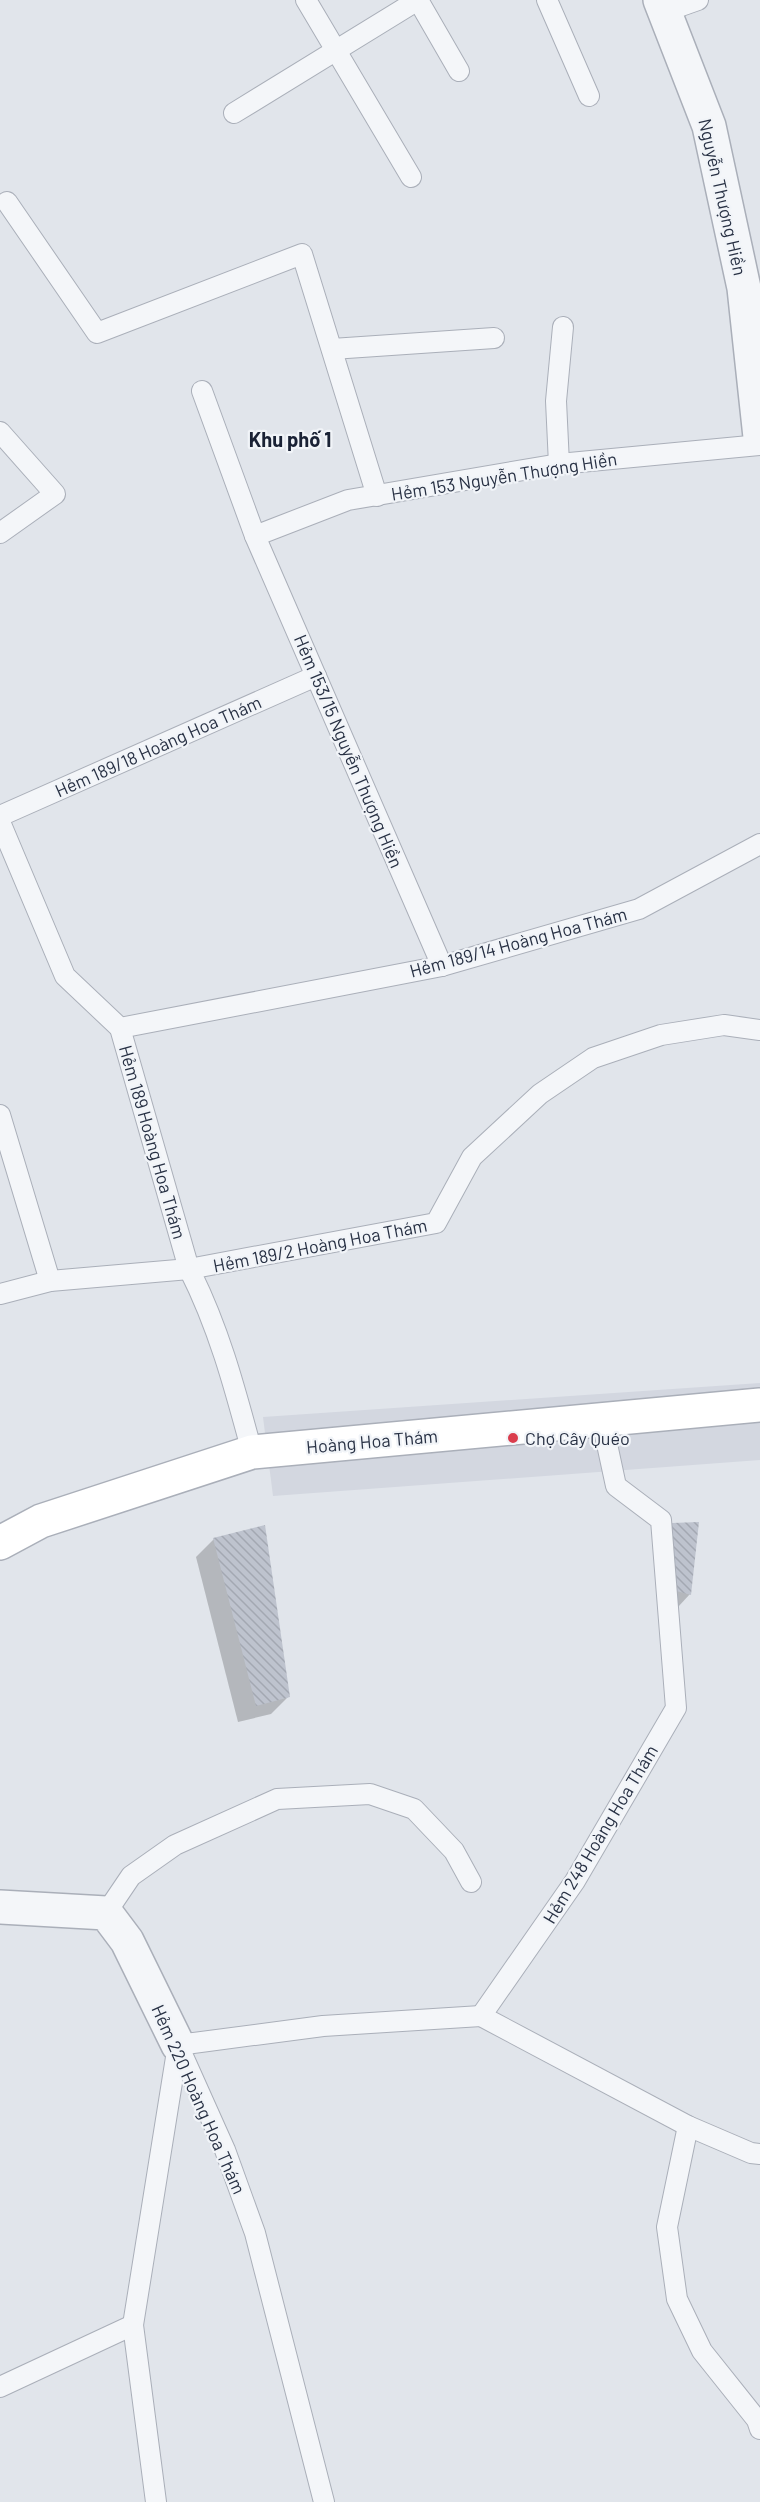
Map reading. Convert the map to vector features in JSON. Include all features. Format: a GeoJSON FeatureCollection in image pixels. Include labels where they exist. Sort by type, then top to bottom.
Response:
{"type":"FeatureCollection","features":[{"type":"Feature","properties":{"kind":"street","name":"Nguyễn Thượng Hiền"},"geometry":{"type":"LineString","coordinates":[[662,6],[709,126],[752,287],[760,437]]}},
{"type":"Feature","properties":{"kind":"street","name":"Hoàng Hoa Thám"},"geometry":{"type":"LineString","coordinates":[[0,1544],[41,1521],[252,1452],[760,1405]]}},
{"type":"Feature","properties":{"kind":"street"},"geometry":{"type":"LineString","coordinates":[[0,1906],[106,1913]]}},
{"type":"Feature","properties":{"kind":"street","name":"Hẻm 220 Hoàng Hoa Thám"},"geometry":{"type":"LineString","coordinates":[[106,1913],[127,1941],[178,2045]]}},
{"type":"Feature","properties":{"kind":"lane"},"geometry":{"type":"LineString","coordinates":[[306,0],[411,177]]}},
{"type":"Feature","properties":{"kind":"lane"},"geometry":{"type":"LineString","coordinates":[[234,113],[418,0],[459,71]]}},
{"type":"Feature","properties":{"kind":"lane"},"geometry":{"type":"LineString","coordinates":[[547,0],[589,96]]}},
{"type":"Feature","properties":{"kind":"lane"},"geometry":{"type":"LineString","coordinates":[[662,6],[698,0]]}},
{"type":"Feature","properties":{"kind":"lane"},"geometry":{"type":"LineString","coordinates":[[7,202],[97,333],[302,254],[377,496]]}},
{"type":"Feature","properties":{"kind":"lane"},"geometry":{"type":"LineString","coordinates":[[559,464],[556,401],[564,327]]}},
{"type":"Feature","properties":{"kind":"lane"},"geometry":{"type":"LineString","coordinates":[[332,349],[494,338]]}},
{"type":"Feature","properties":{"kind":"lane","name":"Hẻm 153/15 Nguyễn Thượng Hiền"},"geometry":{"type":"LineString","coordinates":[[202,391],[255,536],[442,966]]}},
{"type":"Feature","properties":{"kind":"lane"},"geometry":{"type":"LineString","coordinates":[[0,432],[55,494],[0,533]]}},
{"type":"Feature","properties":{"kind":"lane","name":"Hẻm 153 Nguyễn Thượng Hiền"},"geometry":{"type":"LineString","coordinates":[[255,536],[348,500],[559,464],[760,444]]}},
{"type":"Feature","properties":{"kind":"lane","name":"Hẻm 189/18 Hoàng Hoa Thám"},"geometry":{"type":"LineString","coordinates":[[0,816],[316,676]]}},
{"type":"Feature","properties":{"kind":"lane","name":"Hẻm 189 Hoàng Hoa Thám"},"geometry":{"type":"LineString","coordinates":[[0,822],[65,976],[120,1028],[189,1269],[204,1297],[227,1358],[252,1452]]}},
{"type":"Feature","properties":{"kind":"lane","name":"Hẻm 189/14 Hoàng Hoa Thám"},"geometry":{"type":"LineString","coordinates":[[120,1028],[442,966],[639,909],[760,844]]}},
{"type":"Feature","properties":{"kind":"lane","name":"Hẻm 189/2 Hoàng Hoa Thám"},"geometry":{"type":"LineString","coordinates":[[189,1269],[436,1223],[472,1157],[540,1094],[593,1058],[661,1035],[724,1025],[760,1030]]}},
{"type":"Feature","properties":{"kind":"lane"},"geometry":{"type":"LineString","coordinates":[[0,1115],[50,1281]]}},
{"type":"Feature","properties":{"kind":"lane"},"geometry":{"type":"LineString","coordinates":[[0,1294],[50,1281],[189,1269]]}},
{"type":"Feature","properties":{"kind":"lane","name":"Hẻm 248 Hoàng Hoa Thám"},"geometry":{"type":"LineString","coordinates":[[481,2016],[575,1881],[676,1708],[661,1520],[616,1486],[602,1421]]}},
{"type":"Feature","properties":{"kind":"lane"},"geometry":{"type":"LineString","coordinates":[[106,1913],[131,1876],[175,1845],[277,1799],[370,1794],[414,1809],[454,1851],[471,1882]]}},
{"type":"Feature","properties":{"kind":"lane"},"geometry":{"type":"LineString","coordinates":[[156,2502],[133,2325],[178,2045],[323,2026],[481,2016],[688,2126],[751,2153],[760,2154]]}},
{"type":"Feature","properties":{"kind":"lane","name":"Hẻm 220 Hoàng Hoa Thám"},"geometry":{"type":"LineString","coordinates":[[178,2045],[225,2150],[255,2233],[324,2502]]}},
{"type":"Feature","properties":{"kind":"lane"},"geometry":{"type":"LineString","coordinates":[[688,2126],[667,2227],[677,2299],[702,2351],[757,2420],[760,2429]]}},
{"type":"Feature","properties":{"kind":"lane"},"geometry":{"type":"LineString","coordinates":[[0,2388],[133,2325]]}},
{"type":"Feature","properties":{"kind":"shaded area","name":"Chợ Cây Quéo"},"geometry":{"type":"Polygon","coordinates":[[[760,1383],[760,1460],[273,1496],[263,1417],[760,1383]]]}},
{"type":"Feature","properties":{"kind":"building"},"geometry":{"type":"Polygon","coordinates":[[[699,1522],[691,1595],[669,1589],[672,1523],[699,1522]]]}},
{"type":"Feature","properties":{"kind":"building"},"geometry":{"type":"Polygon","coordinates":[[[265,1525],[290,1697],[256,1706],[213,1538],[265,1525]]]}},
{"type":"Feature","properties":{"kind":"place","name":"Chợ Cây Quéo"},"geometry":{"type":"Point","coordinates":[513,1438]}},
{"type":"Feature","properties":{"kind":"district","name":"Khu phố 1"},"geometry":{"type":"Point","coordinates":[290,439]}}]}
